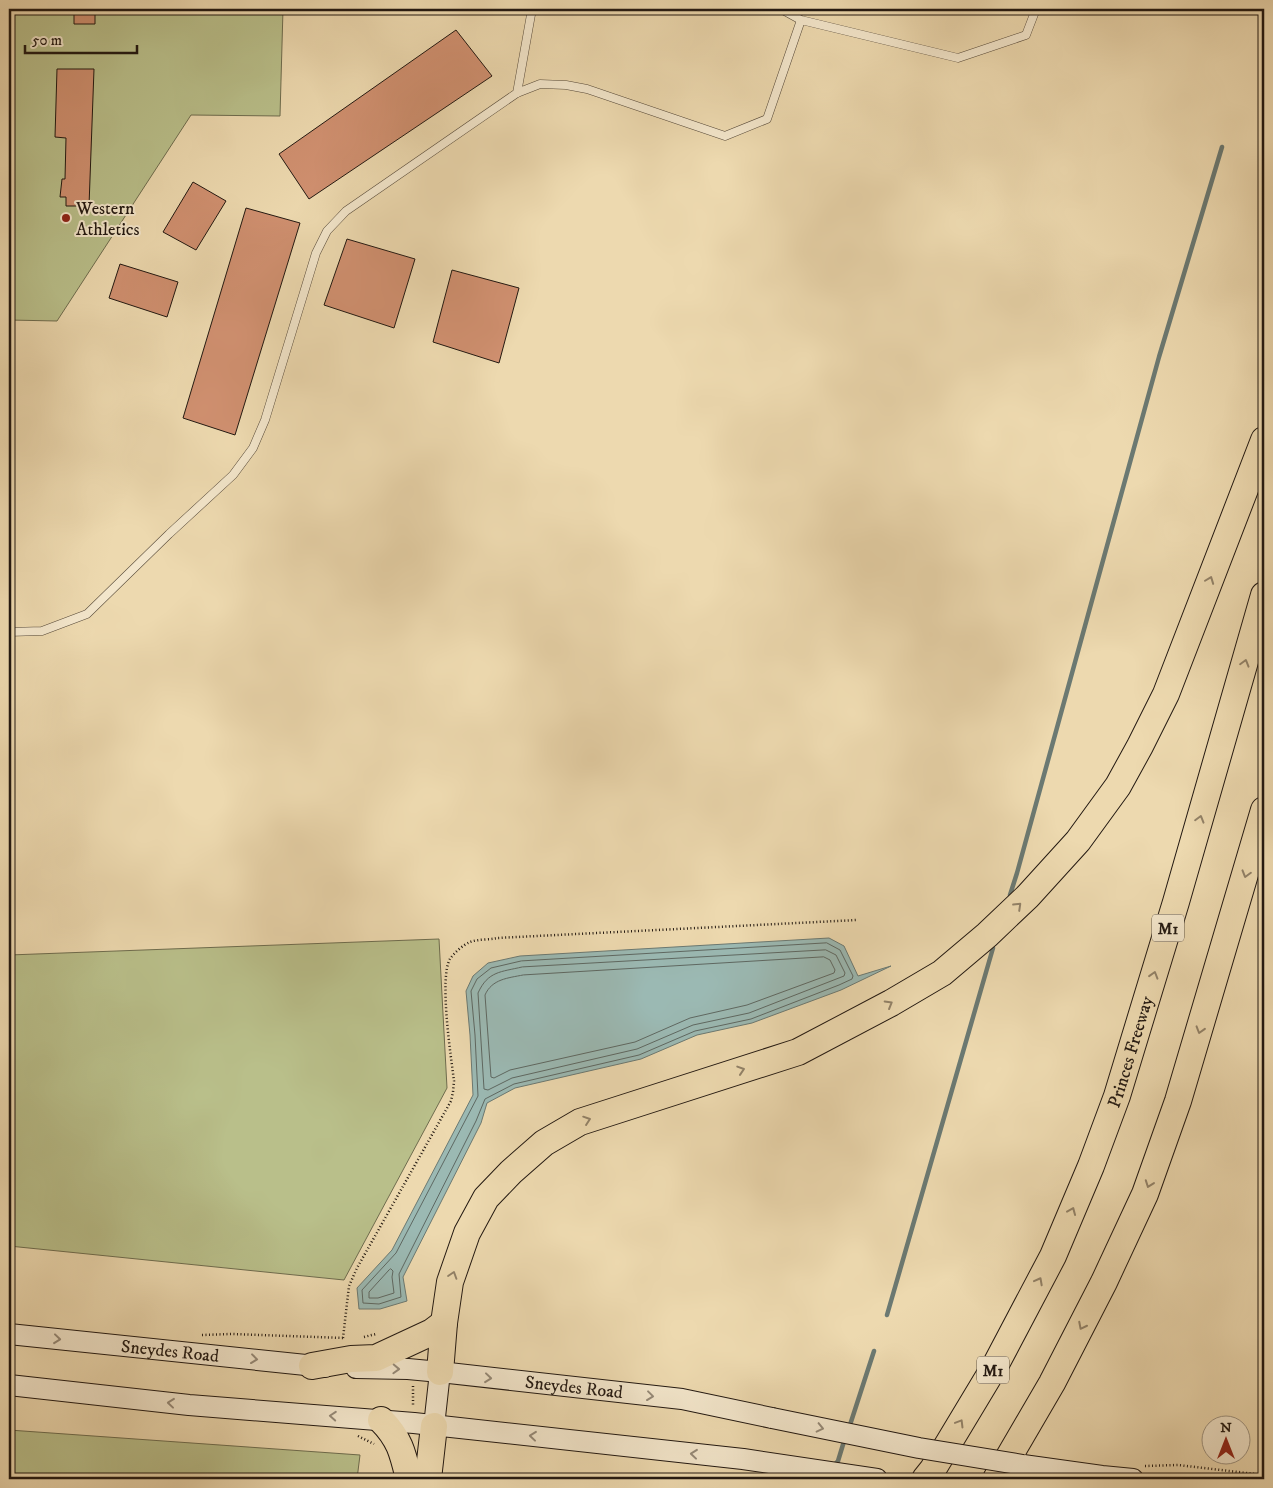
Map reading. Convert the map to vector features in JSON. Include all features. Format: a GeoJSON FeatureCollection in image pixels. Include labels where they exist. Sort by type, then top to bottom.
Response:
{"type":"FeatureCollection","features":[{"type":"Feature","properties":{"kind":"highway"},"geometry":{"type":"LineString","coordinates":[[427,1371],[444,1323],[450,1282],[467,1233],[486,1198],[511,1172],[544,1143],[580,1122],[798,1052],[891,1004],[942,973],[987,935],[1028,896],[1078,841],[1118,786],[1166,694],[1264,440]]}},
{"type":"Feature","properties":{"kind":"highway","name":"Princes Freeway"},"geometry":{"type":"LineString","coordinates":[[925,1479],[933,1469],[995,1366],[1053,1256],[1091,1166],[1117,1096],[1176,902],[1264,595]]}},
{"type":"Feature","properties":{"kind":"highway"},"geometry":{"type":"LineString","coordinates":[[996,1479],[1052,1383],[1104,1282],[1145,1194],[1178,1102],[1264,810]]}},
{"type":"Feature","properties":{"kind":"highway"},"geometry":{"type":"LineString","coordinates":[[312,1366],[351,1359],[376,1358],[432,1332],[444,1323]]}},
{"type":"Feature","properties":{"kind":"highway"},"geometry":{"type":"LineString","coordinates":[[381,1420],[391,1430],[401,1448],[409,1479]]}},
{"type":"Feature","properties":{"kind":"highway"},"geometry":{"type":"LineString","coordinates":[[424,1424],[428,1479]]}},
{"type":"Feature","properties":{"kind":"main road","name":"Sneydes Road"},"geometry":{"type":"LineString","coordinates":[[9,1334],[312,1366],[427,1371],[682,1399],[919,1448],[1023,1465],[1102,1476],[1137,1473]]}},
{"type":"Feature","properties":{"kind":"main road"},"geometry":{"type":"LineString","coordinates":[[424,1424],[427,1371]]}},
{"type":"Feature","properties":{"kind":"main road"},"geometry":{"type":"LineString","coordinates":[[9,1385],[189,1405],[424,1424],[743,1459],[876,1479]]}},
{"type":"Feature","properties":{"kind":"lane"},"geometry":{"type":"LineString","coordinates":[[517,93],[532,9]]}},
{"type":"Feature","properties":{"kind":"lane"},"geometry":{"type":"LineString","coordinates":[[781,9],[801,20],[958,58],[1026,35],[1036,9]]}},
{"type":"Feature","properties":{"kind":"lane"},"geometry":{"type":"LineString","coordinates":[[9,632],[42,631],[87,614],[233,475],[253,448],[265,420],[316,253],[327,231],[346,211],[517,93],[540,84],[587,90],[725,136],[767,119],[801,20]]}},
{"type":"Feature","properties":{"kind":"path"},"geometry":{"type":"LineString","coordinates":[[342,1338],[350,1286],[357,1268],[451,1102],[454,1081],[446,993],[446,971],[450,960],[459,950],[471,942],[497,938],[857,920]]}},
{"type":"Feature","properties":{"kind":"path"},"geometry":{"type":"LineString","coordinates":[[424,1424],[413,1386],[427,1371]]}},
{"type":"Feature","properties":{"kind":"path"},"geometry":{"type":"LineString","coordinates":[[1137,1473],[1178,1465],[1264,1475]]}},
{"type":"Feature","properties":{"kind":"green space","name":"Western Athletics"},"geometry":{"type":"Polygon","coordinates":[[[9,9],[283,9],[280,116],[191,115],[57,321],[9,320],[9,9]]]}},
{"type":"Feature","properties":{"kind":"green space"},"geometry":{"type":"Polygon","coordinates":[[[439,939],[447,1088],[344,1280],[9,1246],[9,955],[439,939]]]}},
{"type":"Feature","properties":{"kind":"green space"},"geometry":{"type":"Polygon","coordinates":[[[9,1430],[360,1455],[357,1479],[9,1479],[9,1430]]]}},
{"type":"Feature","properties":{"kind":"water"},"geometry":{"type":"Polygon","coordinates":[[[829,938],[844,946],[858,976],[891,966],[841,990],[752,1023],[697,1035],[641,1059],[515,1088],[487,1103],[481,1123],[403,1277],[407,1301],[380,1309],[359,1309],[357,1288],[392,1250],[473,1095],[466,991],[473,976],[488,963],[520,956],[829,938]]]}},
{"type":"Feature","properties":{"kind":"building"},"geometry":{"type":"Polygon","coordinates":[[[74,9],[95,9],[95,24],[74,24],[74,9]]]}},
{"type":"Feature","properties":{"kind":"building"},"geometry":{"type":"Polygon","coordinates":[[[456,30],[492,76],[309,199],[279,154],[456,30]]]}},
{"type":"Feature","properties":{"kind":"building"},"geometry":{"type":"Polygon","coordinates":[[[57,69],[94,69],[89,206],[66,206],[66,197],[60,197],[62,179],[65,179],[66,138],[55,137],[57,69]]]}},
{"type":"Feature","properties":{"kind":"building"},"geometry":{"type":"Polygon","coordinates":[[[193,182],[226,201],[196,250],[163,232],[193,182]]]}},
{"type":"Feature","properties":{"kind":"building"},"geometry":{"type":"Polygon","coordinates":[[[246,208],[300,223],[235,435],[183,418],[246,208]]]}},
{"type":"Feature","properties":{"kind":"building"},"geometry":{"type":"Polygon","coordinates":[[[347,239],[415,259],[394,328],[324,305],[347,239]]]}},
{"type":"Feature","properties":{"kind":"building"},"geometry":{"type":"Polygon","coordinates":[[[120,264],[178,282],[167,317],[109,298],[120,264]]]}},
{"type":"Feature","properties":{"kind":"building"},"geometry":{"type":"Polygon","coordinates":[[[452,270],[519,288],[499,363],[433,342],[452,270]]]}},
{"type":"Feature","properties":{"kind":"waterway"},"geometry":{"type":"LineString","coordinates":[[1010,895],[1159,357],[1222,147]]}},
{"type":"Feature","properties":{"kind":"waterway"},"geometry":{"type":"LineString","coordinates":[[887,1315],[993,948]]}},
{"type":"Feature","properties":{"kind":"waterway"},"geometry":{"type":"LineString","coordinates":[[849,1428],[874,1351]]}},
{"type":"Feature","properties":{"kind":"waterway"},"geometry":{"type":"LineString","coordinates":[[832,1467],[838,1461],[845,1438]]}},
{"type":"Feature","properties":{"kind":"place","name":"Western Athletics"},"geometry":{"type":"Point","coordinates":[66,218]}}]}
